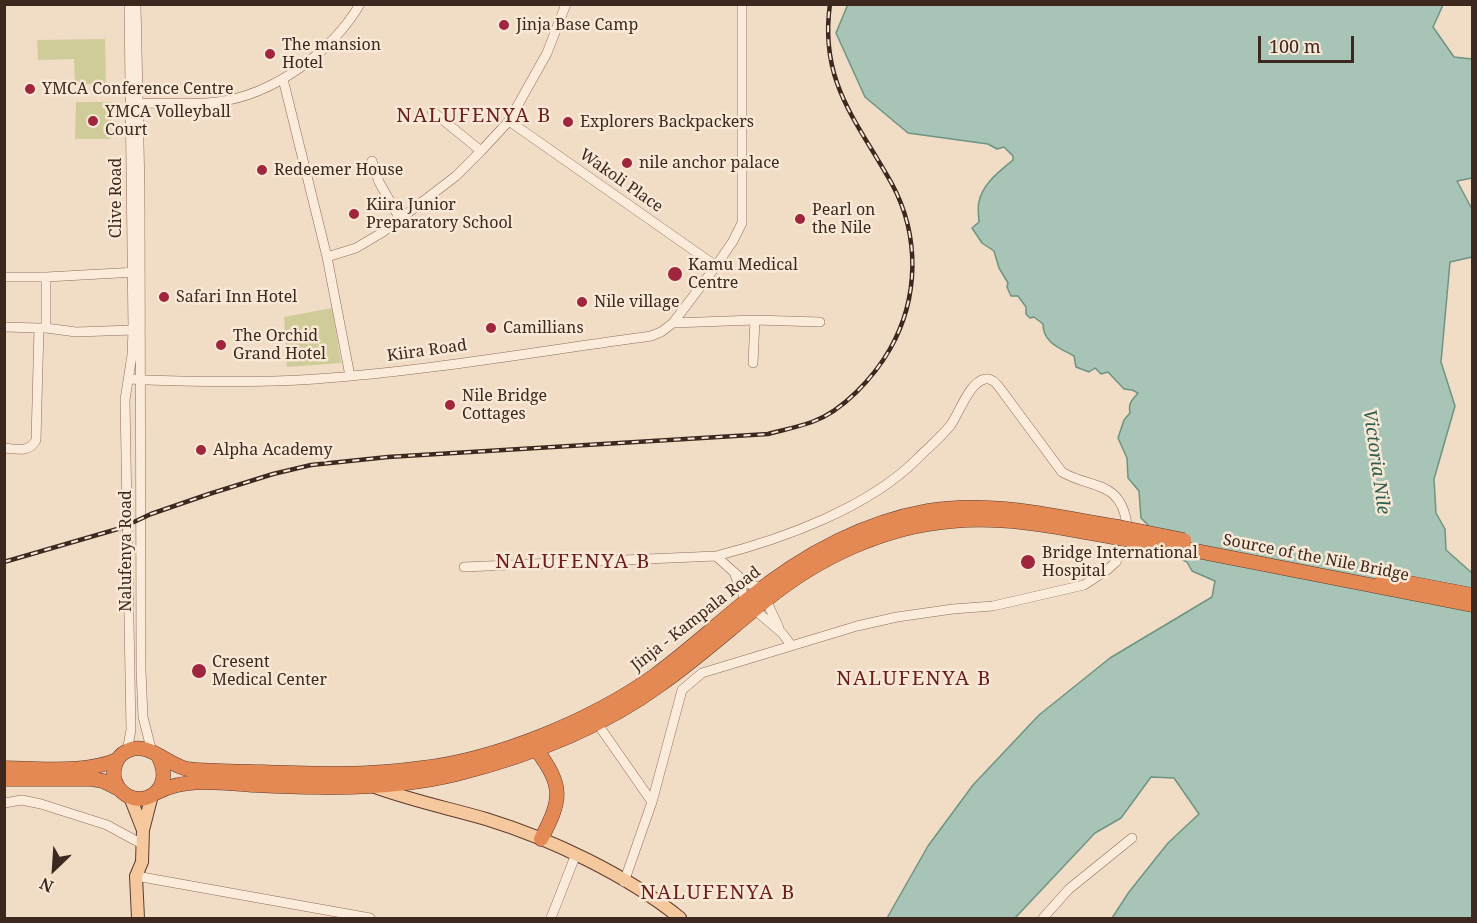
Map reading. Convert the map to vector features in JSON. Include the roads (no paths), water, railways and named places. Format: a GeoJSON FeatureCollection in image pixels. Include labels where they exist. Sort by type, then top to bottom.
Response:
{"type":"FeatureCollection","features":[{"type":"Feature","properties":{"kind":"highway","name":"Jinja - Kampala Road"},"geometry":{"type":"LineString","coordinates":[[155,754],[186,768],[320,775],[422,768],[484,755],[563,726],[621,696],[653,676],[750,605],[811,554],[876,523],[929,511],[1004,508],[1026,511],[1122,534]]}},
{"type":"Feature","properties":{"kind":"highway","name":"Source of the Nile Bridge"},"geometry":{"type":"LineString","coordinates":[[1122,534],[1473,596]]}},
{"type":"Feature","properties":{"kind":"highway","name":"Source of the Nile Bridge"},"geometry":{"type":"LineString","coordinates":[[1122,534],[1199,552],[1473,605]]}},
{"type":"Feature","properties":{"kind":"highway","name":"Jinja - Kampala Road"},"geometry":{"type":"LineString","coordinates":[[155,793],[194,782],[321,787],[401,783],[456,774],[536,749],[597,723],[659,687],[750,605]]}},
{"type":"Feature","properties":{"kind":"highway"},"geometry":{"type":"LineString","coordinates":[[4,768],[85,768],[106,764],[137,748],[155,754],[164,770],[163,784],[155,793],[137,798],[103,781],[92,779],[4,779]]}},
{"type":"Feature","properties":{"kind":"highway"},"geometry":{"type":"LineString","coordinates":[[536,749],[548,765],[555,781],[558,797],[556,807],[541,839]]}},
{"type":"Feature","properties":{"kind":"highway"},"geometry":{"type":"LineString","coordinates":[[122,755],[114,773],[124,793]]}},
{"type":"Feature","properties":{"kind":"main road"},"geometry":{"type":"LineString","coordinates":[[370,785],[399,796],[486,819],[541,839],[576,855],[624,882],[680,918]]}},
{"type":"Feature","properties":{"kind":"main road"},"geometry":{"type":"LineString","coordinates":[[124,793],[143,830]]}},
{"type":"Feature","properties":{"kind":"main road"},"geometry":{"type":"LineString","coordinates":[[138,918],[136,876],[142,862],[143,830],[155,793]]}},
{"type":"Feature","properties":{"kind":"street","name":"Clive Road"},"geometry":{"type":"LineString","coordinates":[[129,4],[136,272],[141,349]]}},
{"type":"Feature","properties":{"kind":"street","name":"Clive Road"},"geometry":{"type":"LineString","coordinates":[[132,355],[139,102],[136,4]]}},
{"type":"Feature","properties":{"kind":"street"},"geometry":{"type":"LineString","coordinates":[[327,257],[356,248],[382,232],[456,176],[481,151],[509,121],[547,52],[566,4]]}},
{"type":"Feature","properties":{"kind":"street","name":"Kiira Road"},"geometry":{"type":"LineString","coordinates":[[128,379],[289,380],[350,376],[651,336],[661,332],[672,323],[716,267],[742,223],[744,212],[742,4]]}},
{"type":"Feature","properties":{"kind":"street"},"geometry":{"type":"LineString","coordinates":[[139,102],[218,102],[248,94],[283,79],[325,47],[357,6]]}},
{"type":"Feature","properties":{"kind":"street"},"geometry":{"type":"LineString","coordinates":[[283,79],[327,257],[350,376]]}},
{"type":"Feature","properties":{"kind":"street"},"geometry":{"type":"LineString","coordinates":[[432,111],[481,151]]}},
{"type":"Feature","properties":{"kind":"street","name":"Wakoli Place"},"geometry":{"type":"LineString","coordinates":[[509,121],[716,267]]}},
{"type":"Feature","properties":{"kind":"street"},"geometry":{"type":"LineString","coordinates":[[372,161],[379,182],[400,219]]}},
{"type":"Feature","properties":{"kind":"street"},"geometry":{"type":"LineString","coordinates":[[4,277],[136,272]]}},
{"type":"Feature","properties":{"kind":"street"},"geometry":{"type":"LineString","coordinates":[[4,448],[25,450],[36,440],[46,277]]}},
{"type":"Feature","properties":{"kind":"street"},"geometry":{"type":"LineString","coordinates":[[672,323],[755,320],[820,322]]}},
{"type":"Feature","properties":{"kind":"street"},"geometry":{"type":"LineString","coordinates":[[753,363],[755,320]]}},
{"type":"Feature","properties":{"kind":"street"},"geometry":{"type":"LineString","coordinates":[[4,327],[76,332],[133,330]]}},
{"type":"Feature","properties":{"kind":"street","name":"Nalufenya Road"},"geometry":{"type":"LineString","coordinates":[[141,349],[141,670],[143,717],[155,754]]}},
{"type":"Feature","properties":{"kind":"street","name":"Nalufenya Road"},"geometry":{"type":"LineString","coordinates":[[122,755],[131,730],[125,400],[132,355]]}},
{"type":"Feature","properties":{"kind":"street"},"geometry":{"type":"LineString","coordinates":[[464,567],[716,555],[752,546],[852,506],[877,490],[914,462],[950,426],[976,383],[986,378],[992,379],[1014,406],[1062,472],[1070,477],[1106,488],[1115,496],[1125,515],[1116,562],[1084,585],[993,606],[897,617],[829,633],[702,673],[682,690],[652,802],[624,882]]}},
{"type":"Feature","properties":{"kind":"street"},"geometry":{"type":"LineString","coordinates":[[716,555],[746,583],[764,594],[782,633]]}},
{"type":"Feature","properties":{"kind":"street"},"geometry":{"type":"LineString","coordinates":[[731,569],[750,605],[782,633],[791,645]]}},
{"type":"Feature","properties":{"kind":"street"},"geometry":{"type":"LineString","coordinates":[[597,723],[652,802]]}},
{"type":"Feature","properties":{"kind":"street"},"geometry":{"type":"LineString","coordinates":[[4,802],[22,800],[41,804],[107,825],[142,844]]}},
{"type":"Feature","properties":{"kind":"street"},"geometry":{"type":"LineString","coordinates":[[1043,918],[1069,889],[1132,838]]}},
{"type":"Feature","properties":{"kind":"street"},"geometry":{"type":"LineString","coordinates":[[551,918],[576,855]]}},
{"type":"Feature","properties":{"kind":"street"},"geometry":{"type":"LineString","coordinates":[[136,876],[370,918]]}},
{"type":"Feature","properties":{"kind":"water","name":"Victoria Nile"},"geometry":{"type":"Polygon","coordinates":[[[848,4],[1443,5],[1433,27],[1454,57],[1472,59],[1472,178],[1457,181],[1472,209],[1472,257],[1450,262],[1441,362],[1455,406],[1434,479],[1436,513],[1445,529],[1446,550],[1472,573],[1472,918],[1112,918],[1129,892],[1168,843],[1199,814],[1174,778],[1151,777],[1121,818],[1095,833],[1015,918],[887,918],[928,846],[973,785],[1039,715],[1110,658],[1212,597],[1215,581],[1192,571],[1187,562],[1155,547],[1149,538],[1148,525],[1141,518],[1139,491],[1128,478],[1127,458],[1118,438],[1124,420],[1130,413],[1131,402],[1138,393],[1124,389],[1108,372],[1101,374],[1095,368],[1089,372],[1076,367],[1074,356],[1049,340],[1043,324],[1026,314],[1026,307],[1018,296],[1011,296],[994,251],[982,243],[972,228],[979,222],[978,204],[984,189],[992,178],[1013,160],[1013,156],[1004,147],[997,149],[988,144],[908,133],[865,97],[836,33],[848,4]]]}},
{"type":"Feature","properties":{"kind":"railway"},"geometry":{"type":"LineString","coordinates":[[4,562],[121,528],[151,514],[209,494],[311,465],[388,457],[768,434],[812,422],[835,410],[857,392],[890,349],[900,329],[906,309],[911,288],[912,267],[908,225],[901,204],[892,184],[854,120],[836,79],[830,56],[828,32],[830,4]]}},
{"type":"Feature","properties":{"kind":"place","name":"Jinja Base Camp"},"geometry":{"type":"Point","coordinates":[504,25]}},
{"type":"Feature","properties":{"kind":"place","name":"The mansion Hotel"},"geometry":{"type":"Point","coordinates":[270,54]}},
{"type":"Feature","properties":{"kind":"place","name":"YMCA Conference Centre"},"geometry":{"type":"Point","coordinates":[30,89]}},
{"type":"Feature","properties":{"kind":"place","name":"YMCA Volleyball Court"},"geometry":{"type":"Point","coordinates":[93,121]}},
{"type":"Feature","properties":{"kind":"place","name":"Explorers Backpackers"},"geometry":{"type":"Point","coordinates":[568,122]}},
{"type":"Feature","properties":{"kind":"place","name":"nile anchor palace"},"geometry":{"type":"Point","coordinates":[627,163]}},
{"type":"Feature","properties":{"kind":"place","name":"Redeemer House"},"geometry":{"type":"Point","coordinates":[262,170]}},
{"type":"Feature","properties":{"kind":"place","name":"Kiira Junior Preparatory School"},"geometry":{"type":"Point","coordinates":[354,214]}},
{"type":"Feature","properties":{"kind":"place","name":"Pearl on the Nile"},"geometry":{"type":"Point","coordinates":[800,219]}},
{"type":"Feature","properties":{"kind":"place","name":"Kamu Medical Centre"},"geometry":{"type":"Point","coordinates":[675,274]}},
{"type":"Feature","properties":{"kind":"place","name":"Safari Inn Hotel"},"geometry":{"type":"Point","coordinates":[164,297]}},
{"type":"Feature","properties":{"kind":"place","name":"Nile village"},"geometry":{"type":"Point","coordinates":[582,302]}},
{"type":"Feature","properties":{"kind":"place","name":"Camillians"},"geometry":{"type":"Point","coordinates":[491,328]}},
{"type":"Feature","properties":{"kind":"place","name":"The Orchid Grand Hotel"},"geometry":{"type":"Point","coordinates":[221,345]}},
{"type":"Feature","properties":{"kind":"place","name":"Nile Bridge Cottages"},"geometry":{"type":"Point","coordinates":[450,405]}},
{"type":"Feature","properties":{"kind":"place","name":"Alpha Academy"},"geometry":{"type":"Point","coordinates":[201,450]}},
{"type":"Feature","properties":{"kind":"place","name":"Bridge International Hospital"},"geometry":{"type":"Point","coordinates":[1028,562]}},
{"type":"Feature","properties":{"kind":"place","name":"Cresent Medical Center"},"geometry":{"type":"Point","coordinates":[199,671]}},
{"type":"Feature","properties":{"kind":"district","name":"NALUFENYA B"},"geometry":{"type":"Point","coordinates":[474,116]}},
{"type":"Feature","properties":{"kind":"district","name":"NALUFENYA B"},"geometry":{"type":"Point","coordinates":[573,562]}},
{"type":"Feature","properties":{"kind":"district","name":"NALUFENYA B"},"geometry":{"type":"Point","coordinates":[914,679]}},
{"type":"Feature","properties":{"kind":"district","name":"NALUFENYA B"},"geometry":{"type":"Point","coordinates":[718,893]}}]}
